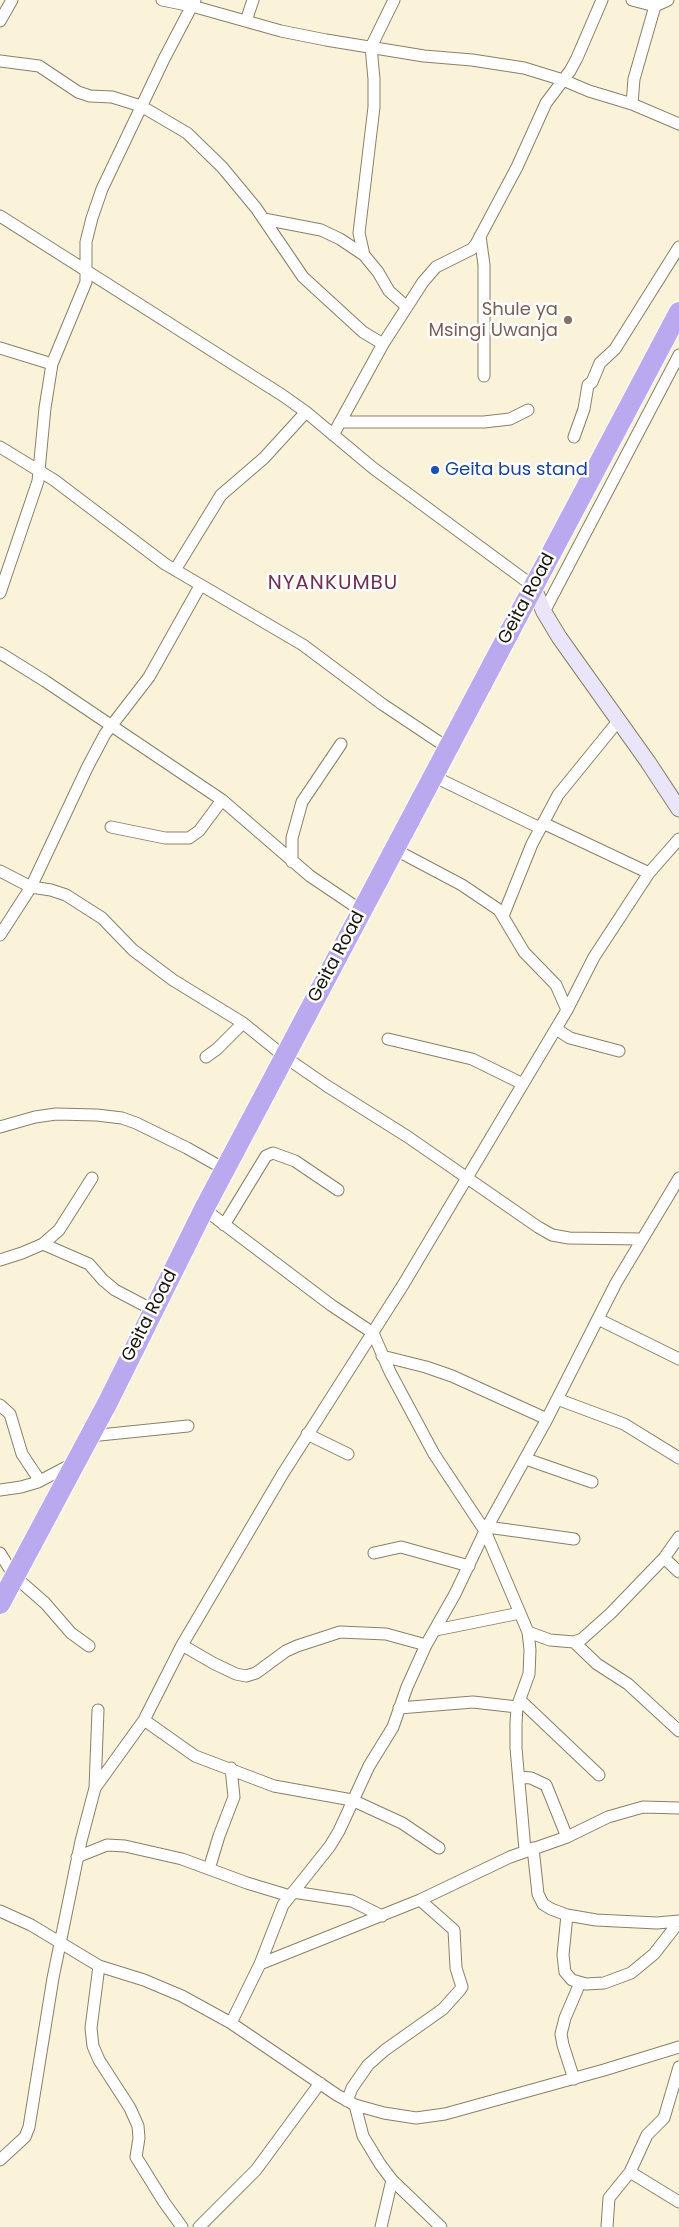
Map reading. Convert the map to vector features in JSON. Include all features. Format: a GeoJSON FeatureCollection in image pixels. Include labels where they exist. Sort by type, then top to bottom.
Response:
{"type":"FeatureCollection","features":[{"type":"Feature","properties":{"kind":"highway","name":"Geita Road"},"geometry":{"type":"LineString","coordinates":[[0,1604],[90,1436],[204,1209],[679,312]]}},
{"type":"Feature","properties":{"kind":"main road"},"geometry":{"type":"LineString","coordinates":[[533,586],[544,612],[559,636],[678,806]]}},
{"type":"Feature","properties":{"kind":"street"},"geometry":{"type":"LineString","coordinates":[[0,21],[12,0]]}},
{"type":"Feature","properties":{"kind":"street"},"geometry":{"type":"LineString","coordinates":[[162,0],[193,3],[282,31],[424,56],[504,64],[543,73],[589,92],[632,104],[679,124]]}},
{"type":"Feature","properties":{"kind":"street"},"geometry":{"type":"LineString","coordinates":[[246,21],[252,0]]}},
{"type":"Feature","properties":{"kind":"street"},"geometry":{"type":"LineString","coordinates":[[364,255],[359,228],[375,95],[371,47],[394,0]]}},
{"type":"Feature","properties":{"kind":"street"},"geometry":{"type":"LineString","coordinates":[[333,434],[383,344],[430,273],[445,262],[472,249],[517,167],[546,103],[577,58],[602,0]]}},
{"type":"Feature","properties":{"kind":"street"},"geometry":{"type":"LineString","coordinates":[[632,0],[655,6],[668,0]]}},
{"type":"Feature","properties":{"kind":"street"},"geometry":{"type":"LineString","coordinates":[[0,593],[34,498],[40,471],[45,408],[52,364],[86,282],[87,235],[99,195],[193,3]]}},
{"type":"Feature","properties":{"kind":"street"},"geometry":{"type":"LineString","coordinates":[[632,104],[634,79],[655,6]]}},
{"type":"Feature","properties":{"kind":"street"},"geometry":{"type":"LineString","coordinates":[[0,61],[39,66],[84,94],[112,97],[141,106],[187,133],[222,166],[264,219],[302,278],[363,332],[383,344]]}},
{"type":"Feature","properties":{"kind":"street"},"geometry":{"type":"LineString","coordinates":[[0,216],[260,380],[306,412],[373,468],[533,586]]}},
{"type":"Feature","properties":{"kind":"street"},"geometry":{"type":"LineString","coordinates":[[264,219],[321,230],[340,239],[364,255],[378,272],[389,291],[407,307]]}},
{"type":"Feature","properties":{"kind":"street"},"geometry":{"type":"LineString","coordinates":[[480,236],[484,265],[484,376]]}},
{"type":"Feature","properties":{"kind":"street"},"geometry":{"type":"LineString","coordinates":[[574,437],[584,408],[588,385],[592,382],[600,363],[615,349],[679,247]]}},
{"type":"Feature","properties":{"kind":"street"},"geometry":{"type":"LineString","coordinates":[[0,348],[52,364]]}},
{"type":"Feature","properties":{"kind":"street"},"geometry":{"type":"LineString","coordinates":[[544,612],[678,360]]}},
{"type":"Feature","properties":{"kind":"street"},"geometry":{"type":"LineString","coordinates":[[340,422],[490,422],[510,419],[528,410]]}},
{"type":"Feature","properties":{"kind":"street"},"geometry":{"type":"LineString","coordinates":[[175,570],[221,495],[264,458],[306,412]]}},
{"type":"Feature","properties":{"kind":"street"},"geometry":{"type":"LineString","coordinates":[[0,447],[40,471],[175,570],[303,645],[382,704],[448,748]]}},
{"type":"Feature","properties":{"kind":"street"},"geometry":{"type":"LineString","coordinates":[[0,935],[31,887],[87,768],[110,726],[149,676],[200,586]]}},
{"type":"Feature","properties":{"kind":"street"},"geometry":{"type":"LineString","coordinates":[[0,653],[45,680],[110,726],[222,800],[292,862],[362,911]]}},
{"type":"Feature","properties":{"kind":"street"},"geometry":{"type":"LineString","coordinates":[[503,916],[542,826],[558,795],[619,720]]}},
{"type":"Feature","properties":{"kind":"street"},"geometry":{"type":"LineString","coordinates":[[292,862],[292,838],[302,802],[341,744]]}},
{"type":"Feature","properties":{"kind":"street"},"geometry":{"type":"LineString","coordinates":[[433,776],[649,873]]}},
{"type":"Feature","properties":{"kind":"street"},"geometry":{"type":"LineString","coordinates":[[111,827],[165,838],[189,838],[199,831],[222,800]]}},
{"type":"Feature","properties":{"kind":"street"},"geometry":{"type":"LineString","coordinates":[[95,1788],[144,1720],[182,1645],[307,1434],[373,1333],[568,1010],[594,956],[649,873],[679,839]]}},
{"type":"Feature","properties":{"kind":"street"},"geometry":{"type":"LineString","coordinates":[[394,849],[492,904],[503,916],[524,952],[536,967],[556,985],[568,1010]]}},
{"type":"Feature","properties":{"kind":"street"},"geometry":{"type":"LineString","coordinates":[[0,871],[31,887],[51,890],[66,895],[102,918],[133,950],[173,980],[243,1023],[285,1057],[552,1235],[569,1238],[642,1239]]}},
{"type":"Feature","properties":{"kind":"street"},"geometry":{"type":"LineString","coordinates":[[206,1057],[217,1049],[243,1023]]}},
{"type":"Feature","properties":{"kind":"street"},"geometry":{"type":"LineString","coordinates":[[556,1029],[570,1038],[619,1051]]}},
{"type":"Feature","properties":{"kind":"street"},"geometry":{"type":"LineString","coordinates":[[388,1039],[472,1059],[523,1084]]}},
{"type":"Feature","properties":{"kind":"street"},"geometry":{"type":"LineString","coordinates":[[0,1127],[35,1117],[56,1114],[122,1118],[187,1148],[226,1170]]}},
{"type":"Feature","properties":{"kind":"street"},"geometry":{"type":"LineString","coordinates":[[224,1225],[266,1156],[273,1152],[295,1161],[338,1190]]}},
{"type":"Feature","properties":{"kind":"street"},"geometry":{"type":"LineString","coordinates":[[0,1260],[43,1244],[59,1230],[92,1178]]}},
{"type":"Feature","properties":{"kind":"street"},"geometry":{"type":"LineString","coordinates":[[231,2023],[260,1964],[280,1912],[291,1894],[330,1846],[339,1831],[369,1766],[388,1739],[426,1645],[436,1630],[486,1529],[548,1419],[598,1319],[642,1239],[677,1186]]}},
{"type":"Feature","properties":{"kind":"street"},"geometry":{"type":"LineString","coordinates":[[204,1209],[324,1300],[373,1333],[382,1356],[434,1454],[486,1529],[528,1632],[530,1650],[529,1674],[519,1704],[516,1748],[529,1849],[538,1894],[543,1904],[567,1915],[624,1922],[679,1922]]}},
{"type":"Feature","properties":{"kind":"street"},"geometry":{"type":"LineString","coordinates":[[43,1244],[89,1264],[103,1280],[116,1290],[153,1310]]}},
{"type":"Feature","properties":{"kind":"street"},"geometry":{"type":"LineString","coordinates":[[598,1319],[679,1359]]}},
{"type":"Feature","properties":{"kind":"street"},"geometry":{"type":"LineString","coordinates":[[382,1356],[426,1367],[452,1376],[548,1419]]}},
{"type":"Feature","properties":{"kind":"street"},"geometry":{"type":"LineString","coordinates":[[557,1399],[624,1424],[679,1458]]}},
{"type":"Feature","properties":{"kind":"street"},"geometry":{"type":"LineString","coordinates":[[0,1405],[10,1414],[22,1454],[40,1481]]}},
{"type":"Feature","properties":{"kind":"street"},"geometry":{"type":"LineString","coordinates":[[90,1436],[188,1426]]}},
{"type":"Feature","properties":{"kind":"street"},"geometry":{"type":"LineString","coordinates":[[307,1434],[348,1454]]}},
{"type":"Feature","properties":{"kind":"street"},"geometry":{"type":"LineString","coordinates":[[526,1459],[592,1482]]}},
{"type":"Feature","properties":{"kind":"street"},"geometry":{"type":"LineString","coordinates":[[0,1490],[21,1487],[40,1481],[76,1462]]}},
{"type":"Feature","properties":{"kind":"street"},"geometry":{"type":"LineString","coordinates":[[486,1529],[574,1540]]}},
{"type":"Feature","properties":{"kind":"street"},"geometry":{"type":"LineString","coordinates":[[528,1632],[550,1640],[574,1642],[586,1636],[664,1558],[679,1537]]}},
{"type":"Feature","properties":{"kind":"street"},"geometry":{"type":"LineString","coordinates":[[374,1553],[401,1547],[469,1566]]}},
{"type":"Feature","properties":{"kind":"street"},"geometry":{"type":"LineString","coordinates":[[0,1554],[14,1576],[45,1603],[70,1633],[89,1646]]}},
{"type":"Feature","properties":{"kind":"street"},"geometry":{"type":"LineString","coordinates":[[664,1558],[679,1572]]}},
{"type":"Feature","properties":{"kind":"street"},"geometry":{"type":"LineString","coordinates":[[436,1630],[520,1613]]}},
{"type":"Feature","properties":{"kind":"street"},"geometry":{"type":"LineString","coordinates":[[182,1645],[213,1663],[236,1674],[246,1676],[256,1673],[286,1651],[340,1632],[386,1634],[426,1645]]}},
{"type":"Feature","properties":{"kind":"street"},"geometry":{"type":"LineString","coordinates":[[574,1642],[597,1664],[628,1684],[679,1731]]}},
{"type":"Feature","properties":{"kind":"street"},"geometry":{"type":"LineString","coordinates":[[400,1708],[473,1702],[519,1704],[599,1775]]}},
{"type":"Feature","properties":{"kind":"street"},"geometry":{"type":"LineString","coordinates":[[0,2160],[24,2137],[29,2127],[46,2014],[77,1857],[95,1788],[98,1710]]}},
{"type":"Feature","properties":{"kind":"street"},"geometry":{"type":"LineString","coordinates":[[144,1720],[195,1756],[232,1768],[274,1786],[352,1800],[402,1824],[439,1848]]}},
{"type":"Feature","properties":{"kind":"street"},"geometry":{"type":"LineString","coordinates":[[208,1869],[234,1797],[232,1768]]}},
{"type":"Feature","properties":{"kind":"street"},"geometry":{"type":"LineString","coordinates":[[519,1777],[532,1778],[546,1785],[567,1837]]}},
{"type":"Feature","properties":{"kind":"street"},"geometry":{"type":"LineString","coordinates":[[260,1964],[420,1900],[529,1849],[567,1837],[601,1820],[643,1807],[679,1808]]}},
{"type":"Feature","properties":{"kind":"street"},"geometry":{"type":"LineString","coordinates":[[657,1808],[679,1816]]}},
{"type":"Feature","properties":{"kind":"street"},"geometry":{"type":"LineString","coordinates":[[77,1857],[102,1846],[117,1844],[158,1852],[291,1894],[352,1901],[382,1916]]}},
{"type":"Feature","properties":{"kind":"street"},"geometry":{"type":"LineString","coordinates":[[420,1900],[454,1930],[456,1968],[462,1987],[442,2009],[385,2050],[368,2065],[358,2077],[351,2103],[371,2152],[392,2180],[441,2227]]}},
{"type":"Feature","properties":{"kind":"street"},"geometry":{"type":"LineString","coordinates":[[0,1910],[31,1925],[99,1966],[165,1988],[231,2023],[351,2103],[391,2114],[416,2118],[477,2107],[679,2047]]}},
{"type":"Feature","properties":{"kind":"street"},"geometry":{"type":"LineString","coordinates":[[567,1915],[563,1955],[564,1972],[572,1980],[580,1983],[604,1983],[631,1974],[654,1954],[679,1922]]}},
{"type":"Feature","properties":{"kind":"street"},"geometry":{"type":"LineString","coordinates":[[99,1966],[91,2028],[93,2046],[99,2060],[130,2108],[138,2126],[139,2138],[136,2157],[182,2227]]}},
{"type":"Feature","properties":{"kind":"street"},"geometry":{"type":"LineString","coordinates":[[574,2079],[563,2045],[562,2034],[565,2018],[580,1983]]}},
{"type":"Feature","properties":{"kind":"street"},"geometry":{"type":"LineString","coordinates":[[607,2227],[608,2201],[630,2172],[647,2135],[664,2118],[679,2067]]}},
{"type":"Feature","properties":{"kind":"street"},"geometry":{"type":"LineString","coordinates":[[199,2227],[256,2170],[320,2083]]}},
{"type":"Feature","properties":{"kind":"street"},"geometry":{"type":"LineString","coordinates":[[630,2172],[679,2202]]}},
{"type":"Feature","properties":{"kind":"street"},"geometry":{"type":"LineString","coordinates":[[381,2227],[392,2180]]}},
{"type":"Feature","properties":{"kind":"place","name":"Shule ya Msingi Uwanja"},"geometry":{"type":"Point","coordinates":[568,320]}},
{"type":"Feature","properties":{"kind":"place","name":"Geita bus stand"},"geometry":{"type":"Point","coordinates":[435,470]}},
{"type":"Feature","properties":{"kind":"district","name":"NYANKUMBU"},"geometry":{"type":"Point","coordinates":[333,584]}}]}
